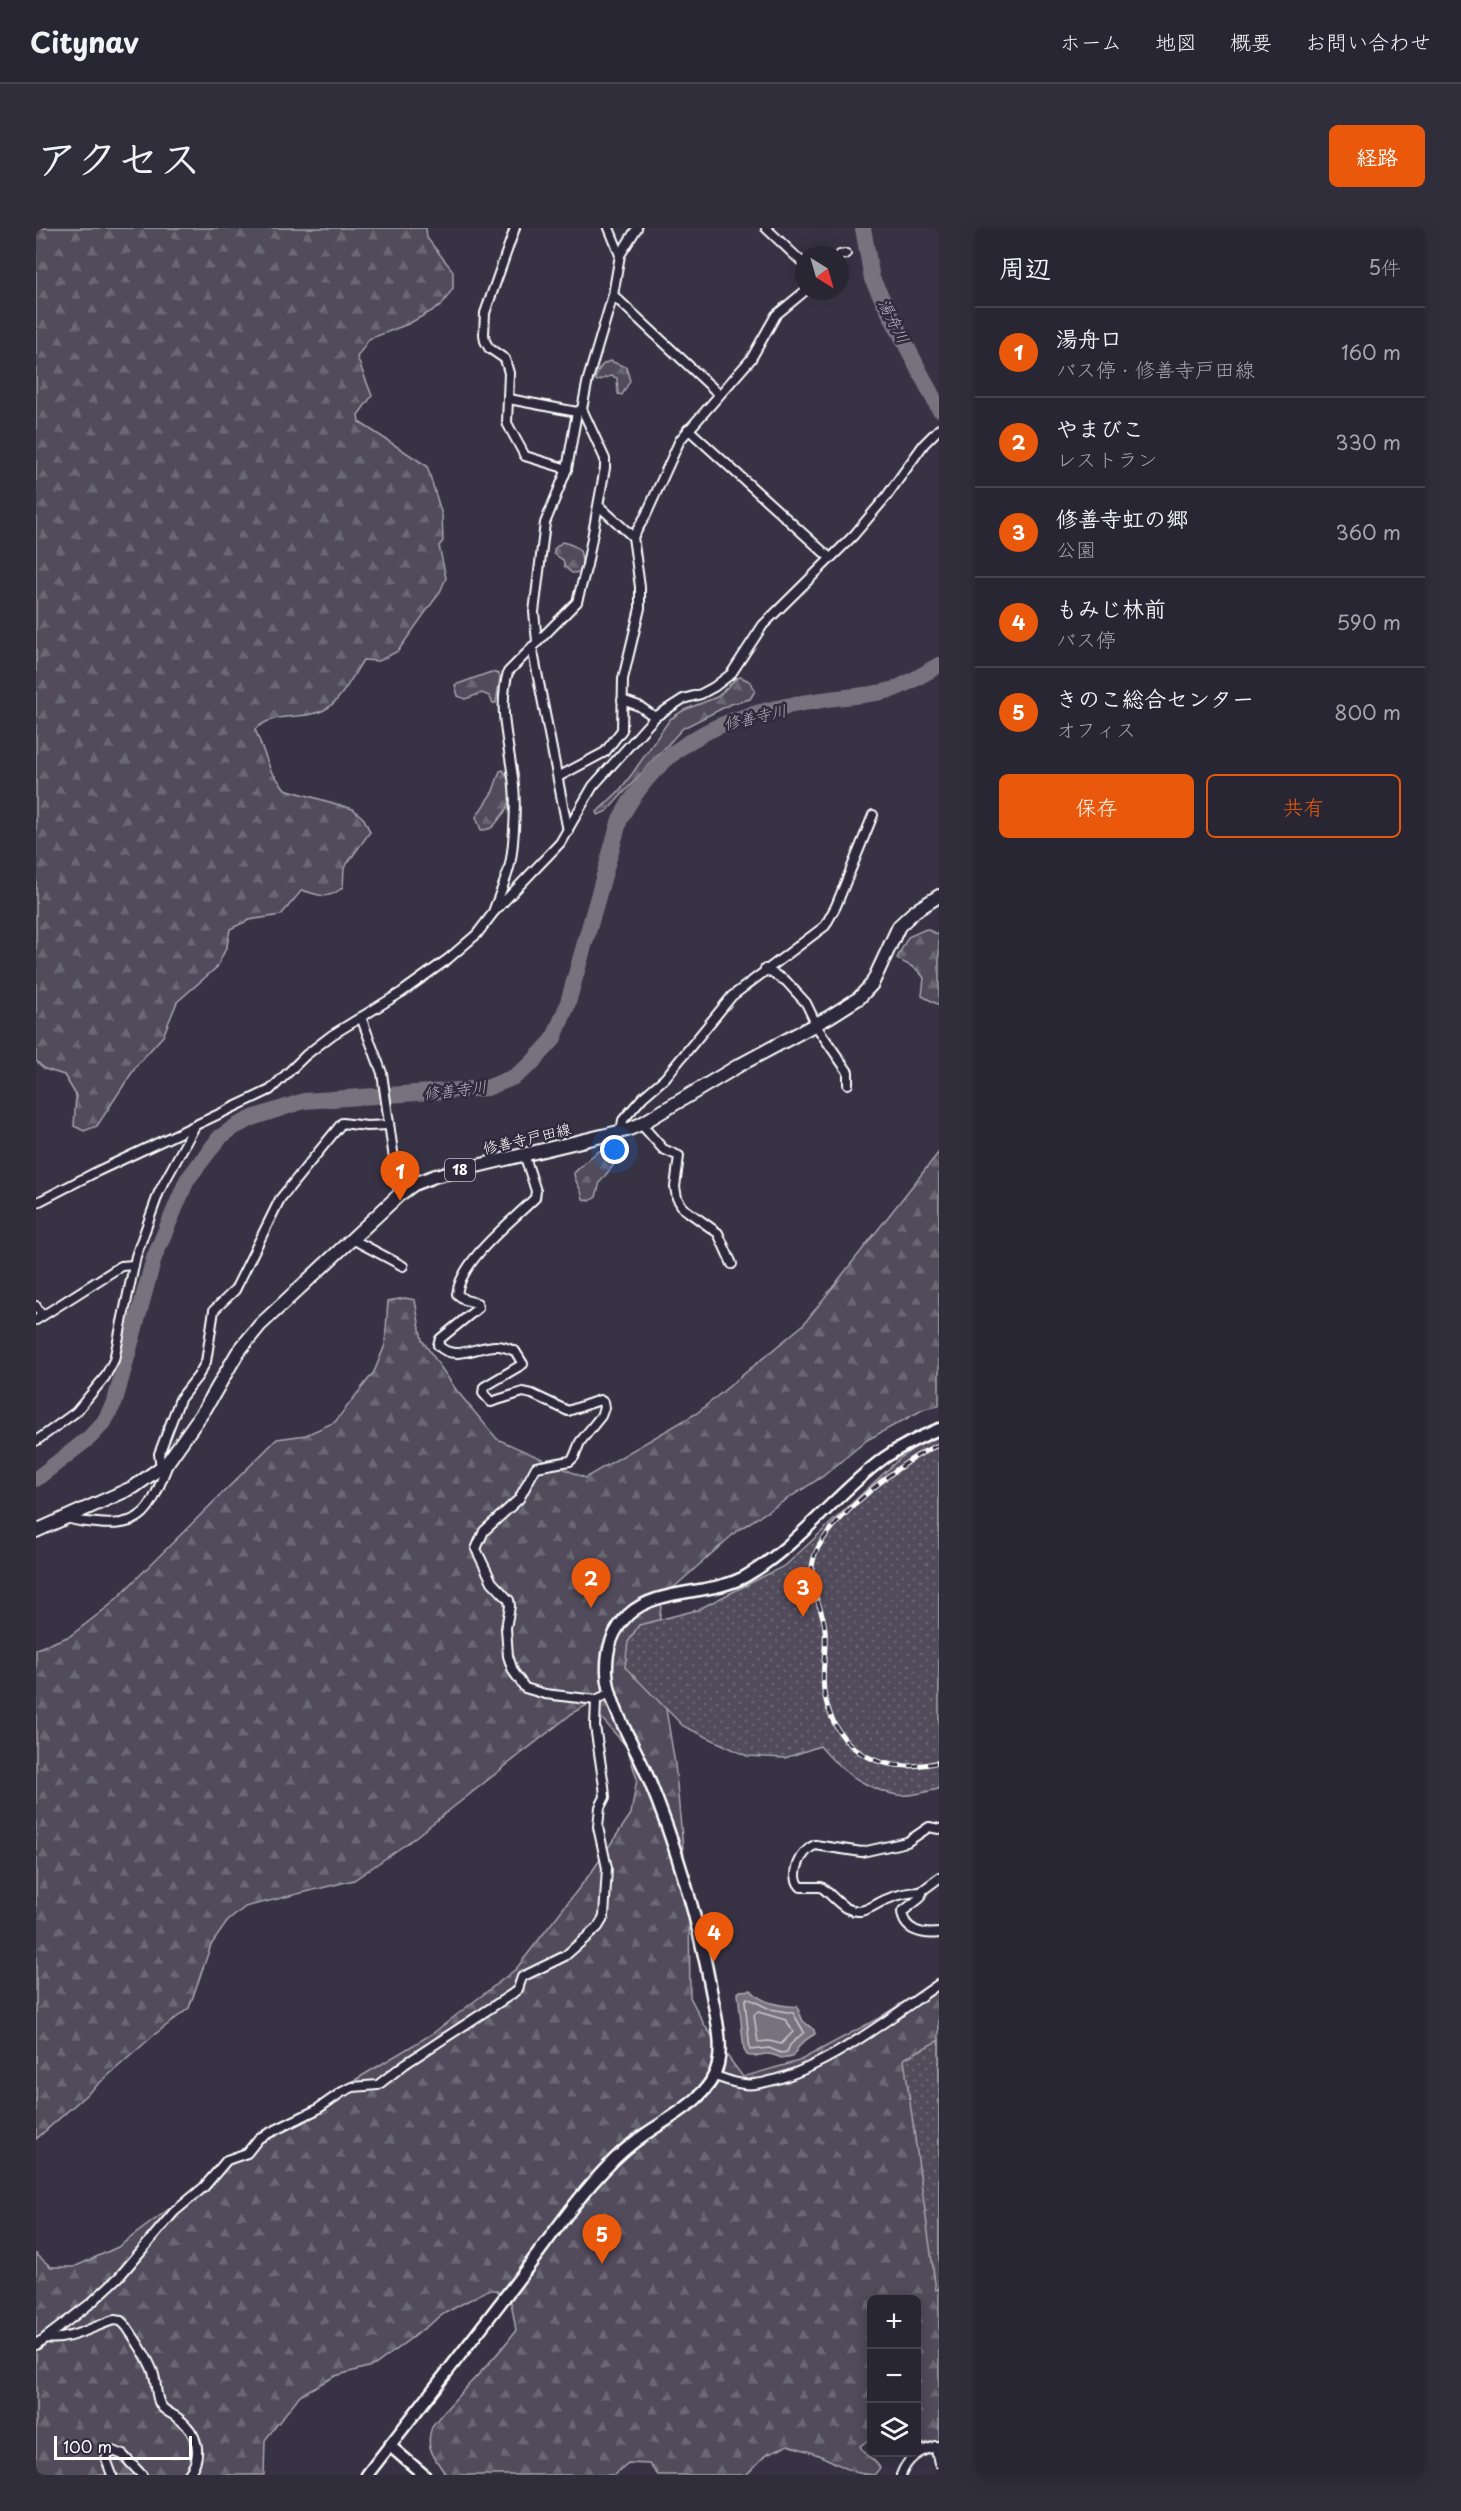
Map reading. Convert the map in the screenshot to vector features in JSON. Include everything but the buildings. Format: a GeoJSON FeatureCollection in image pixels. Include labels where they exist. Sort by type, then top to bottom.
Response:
{"type":"FeatureCollection","features":[{"type":"Feature","properties":{"kind":"main road","name":"修善寺戸田線"},"geometry":{"type":"LineString","coordinates":[[36,1530],[134,1487],[165,1464],[205,1409],[238,1352],[260,1325],[399,1195],[424,1179],[621,1132],[641,1124],[738,1066],[845,1008],[865,992],[899,926],[915,911],[939,896]]}},
{"type":"Feature","properties":{"kind":"street"},"geometry":{"type":"LineString","coordinates":[[515,228],[483,322],[484,341],[489,348],[504,359],[510,373],[507,423],[525,456],[567,470]]}},
{"type":"Feature","properties":{"kind":"street"},"geometry":{"type":"LineString","coordinates":[[609,228],[620,255]]}},
{"type":"Feature","properties":{"kind":"street"},"geometry":{"type":"LineString","coordinates":[[568,831],[535,644],[534,612],[545,523],[567,470],[588,379],[613,295],[620,255],[637,228]]}},
{"type":"Feature","properties":{"kind":"street"},"geometry":{"type":"LineString","coordinates":[[766,228],[795,255]]}},
{"type":"Feature","properties":{"kind":"street"},"geometry":{"type":"LineString","coordinates":[[613,295],[719,394]]}},
{"type":"Feature","properties":{"kind":"street"},"geometry":{"type":"LineString","coordinates":[[558,777],[605,752],[622,730],[625,665],[640,608],[633,537],[646,515],[680,440],[751,359],[776,315],[795,299]]}},
{"type":"Feature","properties":{"kind":"street"},"geometry":{"type":"LineString","coordinates":[[509,399],[580,410]]}},
{"type":"Feature","properties":{"kind":"street"},"geometry":{"type":"LineString","coordinates":[[493,914],[511,858],[514,810],[514,785],[504,722],[504,690],[508,672],[577,602],[582,590],[605,480],[605,459],[580,410]]}},
{"type":"Feature","properties":{"kind":"street"},"geometry":{"type":"LineString","coordinates":[[688,429],[830,558]]}},
{"type":"Feature","properties":{"kind":"street"},"geometry":{"type":"LineString","coordinates":[[36,1203],[98,1171],[270,1090],[319,1045],[402,992],[448,959],[477,934],[544,861],[568,831],[593,786],[655,717],[683,699],[701,694],[714,687],[731,674],[763,625],[875,510],[924,444],[939,430]]}},
{"type":"Feature","properties":{"kind":"street"},"geometry":{"type":"LineString","coordinates":[[599,506],[633,537]]}},
{"type":"Feature","properties":{"kind":"street"},"geometry":{"type":"LineString","coordinates":[[622,700],[639,706],[655,717]]}},
{"type":"Feature","properties":{"kind":"street"},"geometry":{"type":"LineString","coordinates":[[621,1132],[623,1120],[643,1097],[665,1078],[723,1005],[765,969],[825,926],[836,906],[873,814]]}},
{"type":"Feature","properties":{"kind":"street"},"geometry":{"type":"LineString","coordinates":[[765,969],[786,981],[806,1003],[816,1024],[848,1072],[848,1084]]}},
{"type":"Feature","properties":{"kind":"street"},"geometry":{"type":"LineString","coordinates":[[361,1017],[382,1073],[399,1195]]}},
{"type":"Feature","properties":{"kind":"street"},"geometry":{"type":"LineString","coordinates":[[65,1516],[71,1520],[124,1524],[135,1521],[145,1513],[165,1464],[159,1454],[180,1399],[206,1362],[213,1310],[235,1290],[279,1199],[342,1123],[368,1126],[388,1125]]}},
{"type":"Feature","properties":{"kind":"street"},"geometry":{"type":"LineString","coordinates":[[641,1124],[663,1149],[679,1156],[676,1198],[683,1208],[718,1233],[732,1264]]}},
{"type":"Feature","properties":{"kind":"street"},"geometry":{"type":"LineString","coordinates":[[36,1441],[76,1412],[105,1377],[114,1360],[134,1265],[159,1192],[195,1126]]}},
{"type":"Feature","properties":{"kind":"street"},"geometry":{"type":"LineString","coordinates":[[524,1154],[536,1191],[535,1198],[479,1253],[467,1270],[460,1282],[457,1294],[459,1297],[477,1303],[478,1308],[440,1339],[438,1345],[444,1351],[455,1353],[497,1346],[515,1352],[523,1364],[484,1387],[483,1393],[491,1402],[523,1392],[568,1411],[600,1400],[603,1402],[604,1408],[601,1416],[580,1442],[574,1457],[570,1461],[536,1467],[519,1499],[484,1531],[476,1549],[492,1582],[509,1600],[506,1628],[508,1656],[513,1671],[525,1688],[545,1694],[596,1701],[610,1693]]}},
{"type":"Feature","properties":{"kind":"street"},"geometry":{"type":"LineString","coordinates":[[352,1239],[403,1266]]}},
{"type":"Feature","properties":{"kind":"street"},"geometry":{"type":"LineString","coordinates":[[36,1306],[39,1318],[121,1266],[134,1265]]}},
{"type":"Feature","properties":{"kind":"street"},"geometry":{"type":"LineString","coordinates":[[367,2475],[593,2182],[642,2137],[699,2096],[715,2076],[720,2054],[718,2030],[694,1912],[673,1840],[610,1693],[607,1672],[608,1650],[613,1634],[629,1614],[653,1600],[708,1590],[744,1577],[787,1546],[882,1459],[907,1443],[939,1429]]}},
{"type":"Feature","properties":{"kind":"street"},"geometry":{"type":"LineString","coordinates":[[36,2345],[91,2303],[119,2277],[174,2212],[204,2187],[227,2160],[247,2153],[259,2138],[316,2110],[342,2092],[353,2087],[378,2085],[384,2082],[423,2052],[512,1994],[518,1989],[522,1977],[565,1956],[598,1927],[604,1917],[608,1868],[598,1827],[604,1786],[595,1726],[596,1701]]}},
{"type":"Feature","properties":{"kind":"street"},"geometry":{"type":"LineString","coordinates":[[922,1892],[887,1899],[866,1911],[854,1911],[837,1902],[821,1887],[801,1887],[795,1876],[803,1855],[815,1845],[862,1852],[907,1842],[929,1827],[939,1829]]}},
{"type":"Feature","properties":{"kind":"street"},"geometry":{"type":"LineString","coordinates":[[939,1878],[922,1892],[920,1898],[902,1912],[905,1923],[915,1930],[939,1933]]}},
{"type":"Feature","properties":{"kind":"street"},"geometry":{"type":"LineString","coordinates":[[715,2076],[747,2084],[785,2076],[835,2054],[939,1984]]}},
{"type":"Feature","properties":{"kind":"street"},"geometry":{"type":"LineString","coordinates":[[46,2338],[69,2336],[114,2320],[121,2321],[127,2327],[154,2375],[161,2408],[177,2417],[190,2430],[198,2444],[198,2456],[188,2475]]}},
{"type":"Feature","properties":{"kind":"street"},"geometry":{"type":"LineString","coordinates":[[390,2446],[424,2475]]}},
{"type":"Feature","properties":{"kind":"street"},"geometry":{"type":"LineString","coordinates":[[901,2475],[916,2454],[937,2446],[939,2463]]}},
{"type":"Feature","properties":{"kind":"street"},"geometry":{"type":"LineString","coordinates":[[112,2475],[106,2458],[108,2453],[113,2451],[123,2455],[142,2475]]}},
{"type":"Feature","properties":{"kind":"green space"},"geometry":{"type":"Polygon","coordinates":[[[36,228],[426,228],[427,238],[453,271],[453,288],[441,306],[408,324],[369,339],[357,357],[372,396],[358,415],[359,422],[427,466],[442,515],[443,541],[439,546],[446,578],[440,592],[398,651],[379,661],[363,660],[340,696],[329,707],[313,714],[272,720],[255,729],[271,771],[285,789],[353,809],[364,819],[370,832],[344,868],[343,887],[338,891],[324,896],[302,890],[281,915],[249,920],[230,929],[227,946],[217,967],[177,1002],[163,1036],[137,1065],[97,1126],[84,1131],[74,1126],[76,1095],[64,1075],[45,1069],[36,1061],[36,228]]]}},
{"type":"Feature","properties":{"kind":"green space"},"geometry":{"type":"Polygon","coordinates":[[[610,361],[626,367],[630,381],[622,395],[618,394],[617,378],[611,376],[597,381],[595,379],[602,366],[610,361]]]}},
{"type":"Feature","properties":{"kind":"green space"},"geometry":{"type":"Polygon","coordinates":[[[562,542],[580,551],[582,572],[572,573],[565,567],[563,560],[554,554],[554,549],[562,542]]]}},
{"type":"Feature","properties":{"kind":"green space"},"geometry":{"type":"Polygon","coordinates":[[[491,672],[499,674],[500,677],[496,703],[482,693],[465,699],[458,696],[455,685],[491,672]]]}},
{"type":"Feature","properties":{"kind":"green space"},"geometry":{"type":"Polygon","coordinates":[[[741,677],[751,682],[755,691],[750,699],[731,704],[683,728],[607,811],[598,815],[597,812],[619,791],[632,774],[670,719],[684,710],[717,697],[741,677]]]}},
{"type":"Feature","properties":{"kind":"green space"},"geometry":{"type":"Polygon","coordinates":[[[503,770],[510,783],[510,801],[494,825],[481,830],[476,817],[493,791],[500,771],[503,770]]]}},
{"type":"Feature","properties":{"kind":"green space"},"geometry":{"type":"Polygon","coordinates":[[[926,929],[939,935],[939,1005],[922,996],[924,978],[921,973],[897,958],[908,937],[926,929]]]}},
{"type":"Feature","properties":{"kind":"green space"},"geometry":{"type":"Polygon","coordinates":[[[610,1147],[617,1150],[620,1157],[600,1182],[596,1197],[590,1201],[583,1199],[574,1173],[595,1154],[610,1147]]]}},
{"type":"Feature","properties":{"kind":"green space"},"geometry":{"type":"Polygon","coordinates":[[[939,1152],[939,1406],[924,1409],[867,1440],[822,1477],[738,1530],[662,1598],[656,1648],[675,1764],[689,1911],[690,1997],[705,2026],[743,2077],[799,2061],[879,2018],[939,1979],[939,2440],[921,2444],[921,2295],[867,2295],[867,2441],[860,2446],[867,2457],[876,2462],[880,2468],[874,2475],[854,2472],[816,2454],[788,2445],[767,2454],[746,2475],[658,2475],[649,2464],[628,2463],[614,2475],[446,2475],[434,2458],[430,2446],[430,2433],[433,2425],[497,2355],[516,2330],[511,2302],[496,2290],[488,2290],[445,2313],[375,2365],[335,2376],[300,2395],[265,2440],[264,2475],[36,2475],[36,2254],[51,2267],[74,2267],[118,2247],[225,2167],[350,2083],[432,2034],[516,1969],[593,1870],[631,1814],[637,1779],[627,1747],[589,1704],[574,1712],[409,1842],[354,1880],[245,1907],[227,1922],[211,1945],[189,2008],[154,2035],[36,2139],[36,1649],[70,1636],[110,1605],[277,1439],[306,1435],[335,1422],[374,1372],[385,1345],[388,1301],[405,1298],[415,1300],[422,1340],[457,1391],[497,1439],[585,1478],[697,1413],[803,1325],[939,1152]]]}},
{"type":"Feature","properties":{"kind":"green space"},"geometry":{"type":"Polygon","coordinates":[[[939,1437],[939,1789],[907,1795],[886,1792],[854,1777],[820,1746],[785,1758],[747,1756],[683,1726],[625,1667],[628,1642],[639,1625],[697,1610],[786,1565],[899,1459],[921,1443],[939,1437]]]}},
{"type":"Feature","properties":{"kind":"green space"},"geometry":{"type":"Polygon","coordinates":[[[939,2040],[939,2289],[936,2290],[904,2059],[939,2040]]]}},
{"type":"Feature","properties":{"kind":"water"},"geometry":{"type":"Polygon","coordinates":[[[751,1990],[766,2001],[797,2007],[803,2021],[814,2030],[815,2034],[801,2044],[792,2057],[784,2058],[767,2054],[747,2055],[744,2050],[738,1993],[751,1990]]]}},
{"type":"Feature","properties":{"kind":"waterway","name":"湯舟川"},"geometry":{"type":"LineString","coordinates":[[863,228],[872,279],[939,409]]}},
{"type":"Feature","properties":{"kind":"waterway","name":"修善寺川"},"geometry":{"type":"LineString","coordinates":[[36,1479],[89,1438],[104,1422],[115,1401],[154,1258],[187,1180],[220,1137],[255,1117],[304,1101],[487,1088],[514,1077],[530,1065],[553,1040],[567,1006],[620,819],[638,790],[658,767],[680,748],[704,733],[731,721],[790,705],[868,695],[894,689],[939,665]]}},
{"type":"Feature","properties":{"kind":"railway"},"geometry":{"type":"LineString","coordinates":[[939,1445],[908,1462],[851,1509],[822,1541],[812,1566],[813,1585],[825,1629],[823,1680],[825,1697],[831,1717],[841,1733],[852,1746],[866,1756],[882,1762],[900,1765],[939,1762]]}},
{"type":"Feature","properties":{"kind":"place","name":"湯舟口"},"geometry":{"type":"Point","coordinates":[400,1201]}},
{"type":"Feature","properties":{"kind":"place","name":"やまびこ"},"geometry":{"type":"Point","coordinates":[591,1608]}},
{"type":"Feature","properties":{"kind":"place","name":"修善寺虹の郷"},"geometry":{"type":"Point","coordinates":[803,1617]}},
{"type":"Feature","properties":{"kind":"place","name":"もみじ林前"},"geometry":{"type":"Point","coordinates":[714,1962]}},
{"type":"Feature","properties":{"kind":"place","name":"きのこ総合センター"},"geometry":{"type":"Point","coordinates":[602,2264]}}]}
